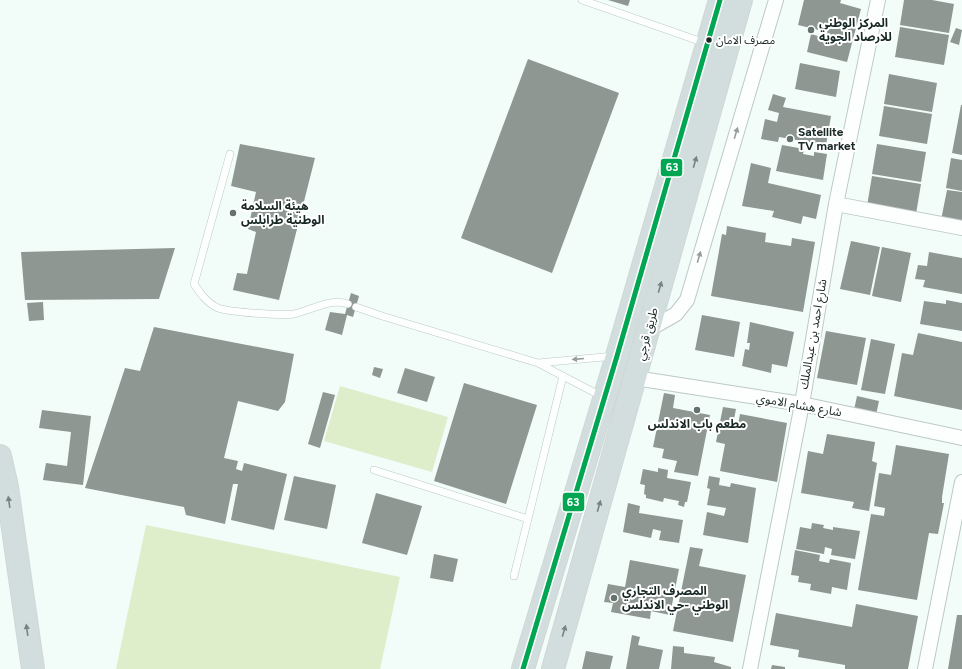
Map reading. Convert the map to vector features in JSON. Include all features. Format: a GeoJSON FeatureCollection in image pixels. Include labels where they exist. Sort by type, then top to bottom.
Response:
{"type":"FeatureCollection","features":[{"type":"Feature","properties":{"kind":"highway","name":"طريق قرجي"},"geometry":{"type":"LineString","coordinates":[[523,669],[605,398],[720,0]]}},
{"type":"Feature","properties":{"kind":"highway","name":"طريق قرجي"},"geometry":{"type":"LineString","coordinates":[[553,669],[741,0]]}},
{"type":"Feature","properties":{"kind":"highway"},"geometry":{"type":"LineString","coordinates":[[0,456],[7,487],[33,669]]}},
{"type":"Feature","properties":{"kind":"highway"},"geometry":{"type":"LineString","coordinates":[[507,669],[537,626]]}},
{"type":"Feature","properties":{"kind":"street"},"geometry":{"type":"LineString","coordinates":[[648,330],[676,314],[687,300],[776,0]]}},
{"type":"Feature","properties":{"kind":"street","name":"شارع احمد بن عبدالملك"},"geometry":{"type":"LineString","coordinates":[[750,669],[802,404],[836,204],[878,0]]}},
{"type":"Feature","properties":{"kind":"street"},"geometry":{"type":"LineString","coordinates":[[836,204],[962,228]]}},
{"type":"Feature","properties":{"kind":"street","name":"شارع هشام الاموي"},"geometry":{"type":"LineString","coordinates":[[635,378],[802,404],[962,438]]}},
{"type":"Feature","properties":{"kind":"street"},"geometry":{"type":"LineString","coordinates":[[925,669],[962,482]]}},
{"type":"Feature","properties":{"kind":"lane"},"geometry":{"type":"LineString","coordinates":[[582,0],[707,43]]}},
{"type":"Feature","properties":{"kind":"lane"},"geometry":{"type":"LineString","coordinates":[[230,154],[194,284],[200,293],[218,308],[268,314],[295,314],[317,306],[340,302],[348,304]]}},
{"type":"Feature","properties":{"kind":"lane"},"geometry":{"type":"LineString","coordinates":[[356,307],[538,363],[605,398]]}},
{"type":"Feature","properties":{"kind":"lane"},"geometry":{"type":"LineString","coordinates":[[538,363],[617,356]]}},
{"type":"Feature","properties":{"kind":"lane"},"geometry":{"type":"LineString","coordinates":[[514,576],[563,376]]}},
{"type":"Feature","properties":{"kind":"lane"},"geometry":{"type":"LineString","coordinates":[[374,470],[528,519]]}},
{"type":"Feature","properties":{"kind":"green space"},"geometry":{"type":"Polygon","coordinates":[[[340,386],[448,417],[432,472],[324,441],[340,386]]]}},
{"type":"Feature","properties":{"kind":"green space"},"geometry":{"type":"Polygon","coordinates":[[[146,525],[400,577],[380,669],[116,669],[146,525]]]}},
{"type":"Feature","properties":{"kind":"building"},"geometry":{"type":"Polygon","coordinates":[[[608,0],[630,0],[628,6],[608,0]]]}},
{"type":"Feature","properties":{"kind":"building"},"geometry":{"type":"Polygon","coordinates":[[[804,0],[841,0],[840,3],[861,9],[847,62],[807,52],[811,34],[825,38],[827,32],[798,25],[804,0]]]}},
{"type":"Feature","properties":{"kind":"building"},"geometry":{"type":"Polygon","coordinates":[[[904,0],[932,0],[954,4],[949,33],[900,25],[904,0]]]}},
{"type":"Feature","properties":{"kind":"building"},"geometry":{"type":"Polygon","coordinates":[[[900,27],[949,35],[944,65],[895,57],[900,27]]]}},
{"type":"Feature","properties":{"kind":"building"},"geometry":{"type":"Polygon","coordinates":[[[956,28],[962,30],[959,45],[950,42],[956,28]]]}},
{"type":"Feature","properties":{"kind":"building"},"geometry":{"type":"Polygon","coordinates":[[[528,59],[619,93],[552,273],[461,238],[528,59]]]}},
{"type":"Feature","properties":{"kind":"building"},"geometry":{"type":"Polygon","coordinates":[[[800,63],[840,71],[836,97],[795,89],[800,63]]]}},
{"type":"Feature","properties":{"kind":"building"},"geometry":{"type":"Polygon","coordinates":[[[889,74],[937,83],[932,112],[884,104],[889,74]]]}},
{"type":"Feature","properties":{"kind":"building"},"geometry":{"type":"Polygon","coordinates":[[[773,94],[786,98],[783,107],[831,116],[826,145],[779,137],[778,142],[761,139],[765,119],[777,122],[779,113],[768,110],[773,94]]]}},
{"type":"Feature","properties":{"kind":"building"},"geometry":{"type":"Polygon","coordinates":[[[962,105],[962,155],[952,153],[962,105]]]}},
{"type":"Feature","properties":{"kind":"building"},"geometry":{"type":"Polygon","coordinates":[[[884,106],[932,114],[927,144],[879,136],[884,106]]]}},
{"type":"Feature","properties":{"kind":"building"},"geometry":{"type":"Polygon","coordinates":[[[240,144],[315,158],[279,300],[233,290],[237,273],[247,274],[256,232],[248,229],[256,192],[231,186],[240,144]]]}},
{"type":"Feature","properties":{"kind":"building"},"geometry":{"type":"Polygon","coordinates":[[[877,144],[926,152],[921,182],[872,174],[877,144]]]}},
{"type":"Feature","properties":{"kind":"building"},"geometry":{"type":"Polygon","coordinates":[[[782,145],[804,149],[803,154],[814,156],[814,152],[827,154],[823,180],[776,171],[782,145]]]}},
{"type":"Feature","properties":{"kind":"building"},"geometry":{"type":"Polygon","coordinates":[[[951,158],[962,160],[962,191],[946,188],[951,158]]]}},
{"type":"Feature","properties":{"kind":"building"},"geometry":{"type":"Polygon","coordinates":[[[751,163],[771,168],[768,183],[821,195],[816,219],[803,216],[801,224],[772,217],[774,211],[742,206],[751,163]]]}},
{"type":"Feature","properties":{"kind":"building"},"geometry":{"type":"Polygon","coordinates":[[[872,176],[921,184],[916,214],[867,206],[872,176]]]}},
{"type":"Feature","properties":{"kind":"building"},"geometry":{"type":"Polygon","coordinates":[[[947,190],[962,192],[962,223],[941,220],[947,190]]]}},
{"type":"Feature","properties":{"kind":"building"},"geometry":{"type":"Polygon","coordinates":[[[727,226],[766,233],[765,242],[791,246],[792,238],[815,242],[803,312],[711,296],[722,234],[726,235],[727,226]]]}},
{"type":"Feature","properties":{"kind":"building"},"geometry":{"type":"Polygon","coordinates":[[[851,241],[880,247],[870,295],[840,289],[851,241]]]}},
{"type":"Feature","properties":{"kind":"building"},"geometry":{"type":"Polygon","coordinates":[[[882,247],[911,253],[901,302],[872,296],[882,247]]]}},
{"type":"Feature","properties":{"kind":"building"},"geometry":{"type":"Polygon","coordinates":[[[175,248],[159,299],[25,300],[21,252],[175,248]]]}},
{"type":"Feature","properties":{"kind":"building"},"geometry":{"type":"Polygon","coordinates":[[[929,252],[962,258],[962,294],[923,287],[925,280],[915,279],[918,265],[927,266],[929,252]]]}},
{"type":"Feature","properties":{"kind":"building"},"geometry":{"type":"Polygon","coordinates":[[[351,293],[359,296],[353,317],[347,315],[342,335],[325,330],[330,312],[345,314],[351,293]]]}},
{"type":"Feature","properties":{"kind":"building"},"geometry":{"type":"Polygon","coordinates":[[[946,300],[962,303],[962,331],[920,324],[924,301],[946,304],[946,300]]]}},
{"type":"Feature","properties":{"kind":"building"},"geometry":{"type":"Polygon","coordinates":[[[43,302],[44,320],[29,321],[27,303],[43,302]]]}},
{"type":"Feature","properties":{"kind":"building"},"geometry":{"type":"Polygon","coordinates":[[[702,315],[740,322],[734,357],[695,350],[702,315]]]}},
{"type":"Feature","properties":{"kind":"building"},"geometry":{"type":"Polygon","coordinates":[[[750,322],[794,332],[787,367],[772,364],[771,373],[742,366],[745,349],[749,350],[750,343],[747,343],[750,322]]]}},
{"type":"Feature","properties":{"kind":"building"},"geometry":{"type":"Polygon","coordinates":[[[154,327],[294,354],[285,402],[278,411],[238,401],[224,458],[238,461],[236,469],[242,471],[244,463],[287,474],[274,530],[231,520],[238,484],[233,484],[225,524],[186,515],[184,507],[85,488],[125,368],[140,371],[154,327]]]}},
{"type":"Feature","properties":{"kind":"building"},"geometry":{"type":"Polygon","coordinates":[[[826,331],[866,338],[857,385],[817,378],[826,331]]]}},
{"type":"Feature","properties":{"kind":"building"},"geometry":{"type":"Polygon","coordinates":[[[918,333],[962,342],[962,410],[894,396],[902,353],[913,355],[918,333]]]}},
{"type":"Feature","properties":{"kind":"building"},"geometry":{"type":"Polygon","coordinates":[[[871,339],[895,344],[885,394],[861,390],[871,339]]]}},
{"type":"Feature","properties":{"kind":"building"},"geometry":{"type":"Polygon","coordinates":[[[374,367],[383,369],[380,378],[372,375],[374,367]]]}},
{"type":"Feature","properties":{"kind":"building"},"geometry":{"type":"Polygon","coordinates":[[[405,368],[435,377],[427,402],[397,393],[405,368]]]}},
{"type":"Feature","properties":{"kind":"building"},"geometry":{"type":"Polygon","coordinates":[[[464,383],[537,405],[506,504],[434,481],[464,383]]]}},
{"type":"Feature","properties":{"kind":"building"},"geometry":{"type":"Polygon","coordinates":[[[323,392],[335,395],[320,448],[308,444],[323,392]]]}},
{"type":"Feature","properties":{"kind":"building"},"geometry":{"type":"Polygon","coordinates":[[[664,393],[675,395],[673,408],[710,415],[698,476],[674,472],[677,461],[662,458],[664,449],[653,447],[664,393]]]}},
{"type":"Feature","properties":{"kind":"building"},"geometry":{"type":"Polygon","coordinates":[[[857,396],[879,401],[876,415],[854,410],[857,396]]]}},
{"type":"Feature","properties":{"kind":"building"},"geometry":{"type":"Polygon","coordinates":[[[723,407],[736,409],[732,429],[737,430],[740,414],[787,423],[777,482],[720,471],[725,444],[716,442],[723,407]]]}},
{"type":"Feature","properties":{"kind":"building"},"geometry":{"type":"Polygon","coordinates":[[[42,410],[91,416],[83,485],[43,480],[46,463],[67,466],[71,432],[39,428],[42,410]]]}},
{"type":"Feature","properties":{"kind":"building"},"geometry":{"type":"Polygon","coordinates":[[[827,434],[875,442],[872,461],[877,463],[869,511],[852,508],[854,502],[801,493],[808,451],[823,454],[827,434]]]}},
{"type":"Feature","properties":{"kind":"building"},"geometry":{"type":"Polygon","coordinates":[[[896,445],[949,454],[942,497],[942,503],[944,503],[938,534],[929,533],[917,600],[858,590],[871,514],[884,516],[885,508],[874,506],[879,473],[891,475],[896,445]]]}},
{"type":"Feature","properties":{"kind":"building"},"geometry":{"type":"Polygon","coordinates":[[[658,468],[668,470],[667,478],[691,482],[687,502],[685,502],[684,507],[678,505],[679,501],[664,498],[663,502],[646,498],[646,495],[644,494],[645,485],[640,484],[643,469],[658,472],[658,468]]]}},
{"type":"Feature","properties":{"kind":"building"},"geometry":{"type":"Polygon","coordinates":[[[294,476],[336,485],[327,529],[284,520],[294,476]]]}},
{"type":"Feature","properties":{"kind":"building"},"geometry":{"type":"Polygon","coordinates":[[[709,476],[720,478],[719,485],[730,487],[731,483],[756,488],[748,543],[703,535],[707,512],[724,516],[726,508],[707,505],[710,489],[707,488],[709,476]]]}},
{"type":"Feature","properties":{"kind":"building"},"geometry":{"type":"Polygon","coordinates":[[[376,493],[422,506],[407,555],[362,543],[376,493]]]}},
{"type":"Feature","properties":{"kind":"building"},"geometry":{"type":"Polygon","coordinates":[[[628,503],[640,506],[639,513],[683,520],[679,543],[659,540],[661,531],[653,529],[651,538],[623,532],[628,503]]]}},
{"type":"Feature","properties":{"kind":"building"},"geometry":{"type":"Polygon","coordinates":[[[812,523],[824,525],[823,528],[833,530],[833,527],[860,531],[855,559],[831,555],[832,549],[825,547],[824,554],[796,549],[800,527],[811,529],[812,523]]]}},
{"type":"Feature","properties":{"kind":"building"},"geometry":{"type":"Polygon","coordinates":[[[690,547],[703,549],[699,566],[746,575],[733,642],[673,631],[690,547]]]}},
{"type":"Feature","properties":{"kind":"building"},"geometry":{"type":"Polygon","coordinates":[[[795,550],[820,555],[819,561],[829,563],[830,559],[851,563],[847,590],[832,587],[831,594],[810,590],[811,584],[798,582],[799,576],[791,575],[795,550]]]}},
{"type":"Feature","properties":{"kind":"building"},"geometry":{"type":"Polygon","coordinates":[[[434,554],[458,559],[453,582],[430,578],[434,554]]]}},
{"type":"Feature","properties":{"kind":"building"},"geometry":{"type":"Polygon","coordinates":[[[630,560],[679,569],[670,615],[651,611],[650,619],[611,612],[613,603],[604,602],[608,584],[625,587],[630,560]]]}},
{"type":"Feature","properties":{"kind":"building"},"geometry":{"type":"Polygon","coordinates":[[[856,604],[918,616],[908,669],[845,669],[845,665],[798,657],[799,650],[770,645],[776,613],[852,627],[856,604]]]}},
{"type":"Feature","properties":{"kind":"building"},"geometry":{"type":"Polygon","coordinates":[[[957,615],[962,615],[962,669],[948,669],[957,615]]]}},
{"type":"Feature","properties":{"kind":"building"},"geometry":{"type":"Polygon","coordinates":[[[632,635],[640,637],[638,645],[663,650],[659,669],[626,669],[632,635]]]}},
{"type":"Feature","properties":{"kind":"building"},"geometry":{"type":"Polygon","coordinates":[[[673,646],[684,647],[684,653],[715,657],[714,662],[731,667],[731,669],[671,669],[673,646]]]}},
{"type":"Feature","properties":{"kind":"building"},"geometry":{"type":"Polygon","coordinates":[[[586,651],[613,656],[610,669],[582,669],[586,651]]]}},
{"type":"Feature","properties":{"kind":"building"},"geometry":{"type":"Polygon","coordinates":[[[772,665],[785,667],[785,669],[771,669],[772,665]]]}},
{"type":"Feature","properties":{"kind":"transit line","name":"63"},"geometry":{"type":"LineString","coordinates":[[523,669],[617,356],[720,0]]}},
{"type":"Feature","properties":{"kind":"place","name":"المركز الوطني للارصاد الجوية"},"geometry":{"type":"Point","coordinates":[811,30]}},
{"type":"Feature","properties":{"kind":"place","name":"مصرف الامان"},"geometry":{"type":"Point","coordinates":[709,40]}},
{"type":"Feature","properties":{"kind":"place","name":"Satellite TV market"},"geometry":{"type":"Point","coordinates":[790,139]}},
{"type":"Feature","properties":{"kind":"place","name":"هيئة السلامة الوطنية طرابلس"},"geometry":{"type":"Point","coordinates":[233,213]}},
{"type":"Feature","properties":{"kind":"place","name":"مطعم باب الاندلس"},"geometry":{"type":"Point","coordinates":[697,410]}},
{"type":"Feature","properties":{"kind":"place","name":"المصرف التجاري الوطني -حي الاندلس"},"geometry":{"type":"Point","coordinates":[614,598]}}]}
